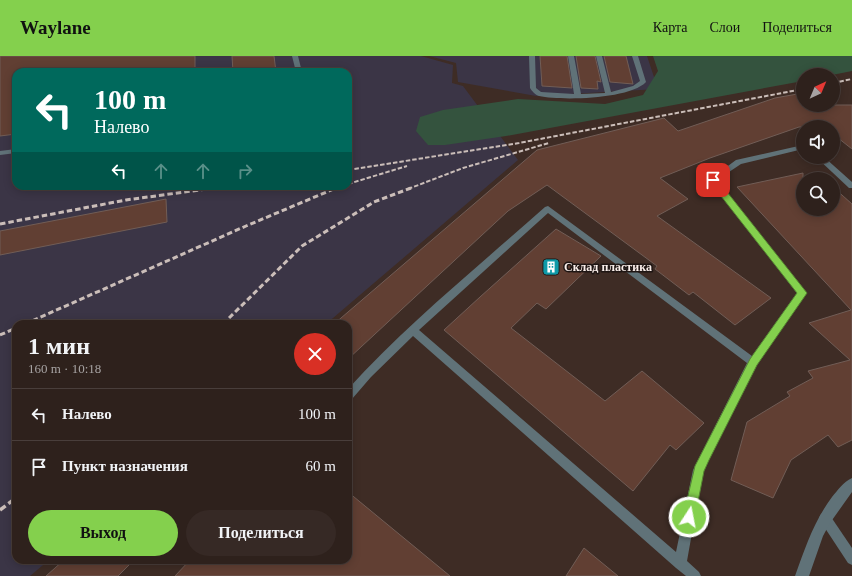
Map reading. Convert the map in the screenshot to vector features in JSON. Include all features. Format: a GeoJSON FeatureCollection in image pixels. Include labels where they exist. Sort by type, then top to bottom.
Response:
{"type":"FeatureCollection","features":[{"type":"Feature","properties":{"kind":"street"},"geometry":{"type":"LineString","coordinates":[[802,576],[817,533],[825,518],[847,488],[852,484]]}},
{"type":"Feature","properties":{"kind":"lane"},"geometry":{"type":"LineString","coordinates":[[296,56],[298,68]]}},
{"type":"Feature","properties":{"kind":"lane"},"geometry":{"type":"LineString","coordinates":[[532,56],[533,88],[539,94],[578,96],[608,94],[639,88],[643,82],[635,56]]}},
{"type":"Feature","properties":{"kind":"lane"},"geometry":{"type":"LineString","coordinates":[[571,56],[578,96]]}},
{"type":"Feature","properties":{"kind":"lane"},"geometry":{"type":"LineString","coordinates":[[599,56],[608,94]]}},
{"type":"Feature","properties":{"kind":"lane"},"geometry":{"type":"LineString","coordinates":[[680,564],[698,470],[753,362],[802,293],[713,180],[739,162],[796,149]]}},
{"type":"Feature","properties":{"kind":"lane"},"geometry":{"type":"LineString","coordinates":[[0,153],[12,152]]}},
{"type":"Feature","properties":{"kind":"lane"},"geometry":{"type":"LineString","coordinates":[[828,164],[852,186]]}},
{"type":"Feature","properties":{"kind":"lane"},"geometry":{"type":"LineString","coordinates":[[352,392],[368,374],[414,330],[548,209],[753,362]]}},
{"type":"Feature","properties":{"kind":"lane"},"geometry":{"type":"LineString","coordinates":[[414,330],[695,576]]}},
{"type":"Feature","properties":{"kind":"lane"},"geometry":{"type":"LineString","coordinates":[[825,518],[852,559]]}},
{"type":"Feature","properties":{"kind":"shaded area"},"geometry":{"type":"Polygon","coordinates":[[[0,56],[421,56],[453,65],[452,83],[463,86],[518,160],[331,320],[12,320],[12,564],[44,564],[30,576],[0,576],[0,56]]]}},
{"type":"Feature","properties":{"kind":"shaded area"},"geometry":{"type":"Polygon","coordinates":[[[429,56],[647,56],[658,89],[536,96],[458,82],[456,63],[429,56]]]}},
{"type":"Feature","properties":{"kind":"green space"},"geometry":{"type":"Polygon","coordinates":[[[653,56],[852,56],[852,71],[840,73],[840,68],[796,68],[796,82],[506,136],[445,145],[428,145],[416,131],[420,117],[443,110],[518,99],[605,104],[643,95],[658,71],[653,56]]]}},
{"type":"Feature","properties":{"kind":"building"},"geometry":{"type":"Polygon","coordinates":[[[0,56],[195,56],[195,68],[12,68],[12,134],[0,136],[0,56]]]}},
{"type":"Feature","properties":{"kind":"building"},"geometry":{"type":"Polygon","coordinates":[[[232,56],[274,56],[276,68],[233,68],[232,56]]]}},
{"type":"Feature","properties":{"kind":"building"},"geometry":{"type":"Polygon","coordinates":[[[540,56],[567,56],[572,88],[542,86],[540,56]]]}},
{"type":"Feature","properties":{"kind":"building"},"geometry":{"type":"Polygon","coordinates":[[[576,56],[595,56],[601,82],[597,81],[598,89],[581,88],[576,56]]]}},
{"type":"Feature","properties":{"kind":"building"},"geometry":{"type":"Polygon","coordinates":[[[604,56],[626,56],[633,84],[610,82],[604,56]]]}},
{"type":"Feature","properties":{"kind":"building"},"geometry":{"type":"Polygon","coordinates":[[[796,94],[796,112],[840,112],[840,105],[852,105],[852,149],[840,140],[840,120],[796,120],[796,128],[710,158],[660,178],[688,199],[657,216],[771,298],[735,325],[693,292],[689,295],[655,269],[657,266],[547,185],[508,211],[352,355],[352,320],[339,320],[537,150],[664,118],[678,131],[775,98],[796,94]]]}},
{"type":"Feature","properties":{"kind":"building"},"geometry":{"type":"Polygon","coordinates":[[[796,174],[796,216],[840,216],[840,193],[852,204],[852,440],[838,447],[828,435],[791,460],[773,498],[731,480],[747,422],[790,396],[787,392],[813,378],[808,371],[850,360],[809,323],[851,310],[737,187],[796,174]]]}},
{"type":"Feature","properties":{"kind":"building"},"geometry":{"type":"Polygon","coordinates":[[[166,199],[167,222],[0,255],[0,231],[166,199]]]}},
{"type":"Feature","properties":{"kind":"building"},"geometry":{"type":"Polygon","coordinates":[[[556,229],[601,256],[546,309],[537,303],[511,328],[605,401],[642,371],[704,423],[676,450],[670,445],[633,491],[444,330],[556,229]]]}},
{"type":"Feature","properties":{"kind":"building"},"geometry":{"type":"Polygon","coordinates":[[[352,495],[450,576],[175,576],[186,564],[352,564],[352,495]]]}},
{"type":"Feature","properties":{"kind":"building"},"geometry":{"type":"Polygon","coordinates":[[[584,548],[618,576],[566,576],[584,548]]]}},
{"type":"Feature","properties":{"kind":"building"},"geometry":{"type":"Polygon","coordinates":[[[60,564],[130,564],[118,576],[46,576],[60,564]]]}},
{"type":"Feature","properties":{"kind":"railway"},"geometry":{"type":"LineString","coordinates":[[840,82],[852,79]]}},
{"type":"Feature","properties":{"kind":"railway"},"geometry":{"type":"LineString","coordinates":[[352,169],[519,143],[796,90]]}},
{"type":"Feature","properties":{"kind":"railway"},"geometry":{"type":"LineString","coordinates":[[408,189],[463,168],[549,143]]}},
{"type":"Feature","properties":{"kind":"railway"},"geometry":{"type":"LineString","coordinates":[[352,183],[407,166]]}},
{"type":"Feature","properties":{"kind":"railway"},"geometry":{"type":"LineString","coordinates":[[227,320],[302,246],[374,202],[411,188]]}},
{"type":"Feature","properties":{"kind":"railway"},"geometry":{"type":"LineString","coordinates":[[0,224],[126,200],[199,190]]}},
{"type":"Feature","properties":{"kind":"railway"},"geometry":{"type":"LineString","coordinates":[[34,320],[331,190]]}},
{"type":"Feature","properties":{"kind":"railway"},"geometry":{"type":"LineString","coordinates":[[0,335],[12,330]]}},
{"type":"Feature","properties":{"kind":"railway"},"geometry":{"type":"LineString","coordinates":[[0,510],[12,501]]}},
{"type":"Feature","properties":{"kind":"place","name":"Склад пластика"},"geometry":{"type":"Point","coordinates":[551,267]}},
{"type":"Feature","properties":{"kind":"route"},"geometry":{"type":"LineString","coordinates":[[689,517],[698,470],[753,362],[802,293],[713,180]]}}]}
